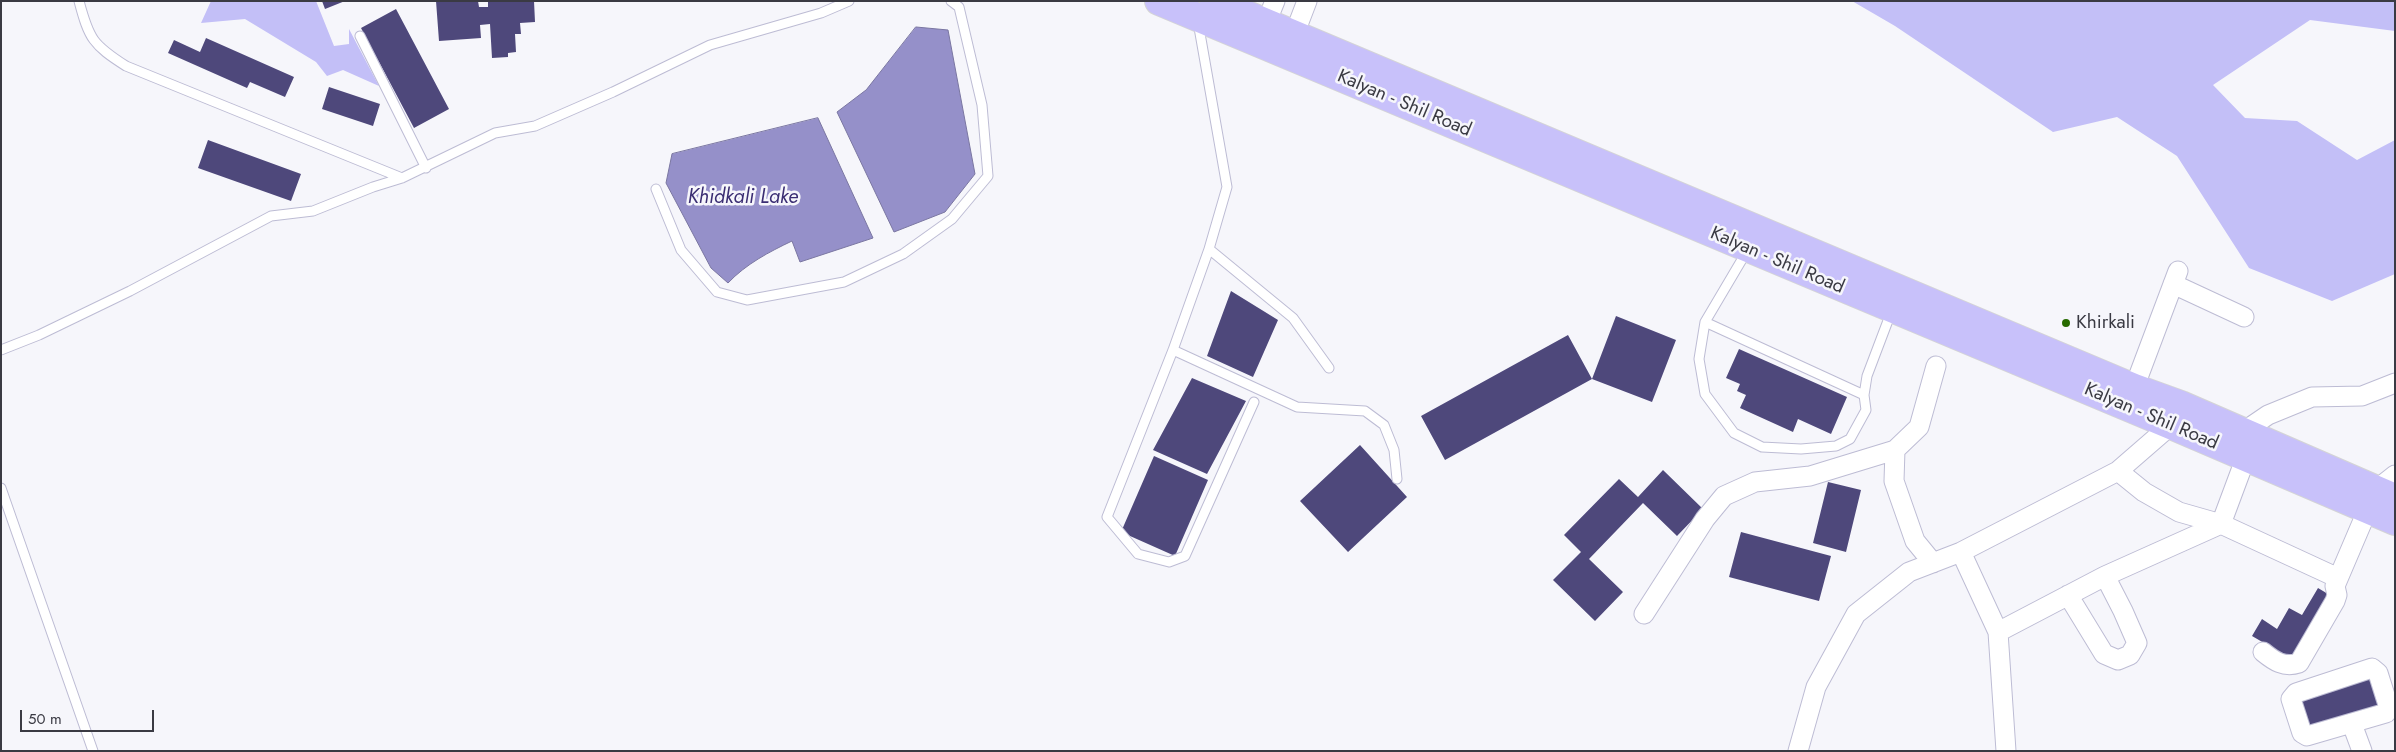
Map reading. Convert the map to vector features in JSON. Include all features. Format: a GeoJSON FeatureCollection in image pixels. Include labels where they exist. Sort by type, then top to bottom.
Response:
{"type":"FeatureCollection","features":[{"type":"Feature","properties":{"kind":"main road","name":"Kalyan - Shil Road"},"geometry":{"type":"LineString","coordinates":[[1159,1],[1205,9],[1271,12],[1294,35],[2134,388],[2176,415]]}},
{"type":"Feature","properties":{"kind":"main road","name":"Kalyan - Shil Road"},"geometry":{"type":"LineString","coordinates":[[1205,9],[1748,248],[1892,309],[2176,415],[2244,444],[2383,493],[2395,521]]}},
{"type":"Feature","properties":{"kind":"street"},"geometry":{"type":"LineString","coordinates":[[1294,35],[1307,1]]}},
{"type":"Feature","properties":{"kind":"street"},"geometry":{"type":"LineString","coordinates":[[2134,388],[2176,278],[2244,317]]}},
{"type":"Feature","properties":{"kind":"street"},"geometry":{"type":"LineString","coordinates":[[1644,614],[1705,519],[1724,496],[1754,482],[1810,476],[1894,450],[1919,427],[1936,366]]}},
{"type":"Feature","properties":{"kind":"street"},"geometry":{"type":"LineString","coordinates":[[1998,632],[2105,576],[2221,524],[2244,444],[2268,415],[2312,397],[2362,396],[2395,383]]}},
{"type":"Feature","properties":{"kind":"street"},"geometry":{"type":"LineString","coordinates":[[1798,751],[1816,687],[1856,614],[1909,572],[1961,552],[2118,472],[2176,415]]}},
{"type":"Feature","properties":{"kind":"street"},"geometry":{"type":"LineString","coordinates":[[1894,450],[1894,481],[1916,540],[1933,563]]}},
{"type":"Feature","properties":{"kind":"street"},"geometry":{"type":"LineString","coordinates":[[2118,472],[2144,492],[2179,512],[2221,524],[2338,578]]}},
{"type":"Feature","properties":{"kind":"street"},"geometry":{"type":"LineString","coordinates":[[2263,652],[2276,662],[2292,665],[2298,663],[2335,601],[2337,595],[2335,586],[2338,578],[2383,493]]}},
{"type":"Feature","properties":{"kind":"street"},"geometry":{"type":"LineString","coordinates":[[1961,552],[1998,632],[2006,751]]}},
{"type":"Feature","properties":{"kind":"street"},"geometry":{"type":"LineString","coordinates":[[2068,595],[2104,654],[2118,660],[2130,655],[2137,643],[2124,611],[2105,576]]}},
{"type":"Feature","properties":{"kind":"street"},"geometry":{"type":"LineString","coordinates":[[2372,668],[2378,673],[2390,708],[2386,713],[2352,724],[2306,736],[2302,733],[2291,699],[2296,693],[2372,668]]}},
{"type":"Feature","properties":{"kind":"street"},"geometry":{"type":"LineString","coordinates":[[2352,724],[2362,751]]}},
{"type":"Feature","properties":{"kind":"lane"},"geometry":{"type":"LineString","coordinates":[[79,1],[87,30],[102,51],[126,66],[402,178]]}},
{"type":"Feature","properties":{"kind":"lane"},"geometry":{"type":"LineString","coordinates":[[1,350],[39,335],[130,292],[271,216],[313,210],[402,178],[495,133],[535,126],[613,92],[710,45],[821,13],[848,1]]}},
{"type":"Feature","properties":{"kind":"lane"},"geometry":{"type":"LineString","coordinates":[[656,189],[681,250],[717,292],[747,300],[844,282],[903,254],[952,219],[988,176],[982,105],[959,7],[951,1]]}},
{"type":"Feature","properties":{"kind":"lane"},"geometry":{"type":"LineString","coordinates":[[1205,9],[1227,187],[1210,249],[1173,350],[1107,517],[1138,554],[1169,562],[1185,556],[1254,402]]}},
{"type":"Feature","properties":{"kind":"lane"},"geometry":{"type":"LineString","coordinates":[[360,36],[426,168]]}},
{"type":"Feature","properties":{"kind":"lane"},"geometry":{"type":"LineString","coordinates":[[1748,248],[1705,322],[1700,359],[1706,394],[1734,433],[1762,447],[1801,449],[1836,446],[1850,439],[1866,410],[1864,395],[1867,376],[1892,309]]}},
{"type":"Feature","properties":{"kind":"lane"},"geometry":{"type":"LineString","coordinates":[[1210,249],[1293,318],[1329,368]]}},
{"type":"Feature","properties":{"kind":"lane"},"geometry":{"type":"LineString","coordinates":[[1705,322],[1864,395]]}},
{"type":"Feature","properties":{"kind":"lane"},"geometry":{"type":"LineString","coordinates":[[1173,350],[1297,407],[1365,411],[1384,425],[1394,450],[1396,479]]}},
{"type":"Feature","properties":{"kind":"lane"},"geometry":{"type":"LineString","coordinates":[[1,488],[93,751]]}},
{"type":"Feature","properties":{"kind":"shaded area"},"geometry":{"type":"Polygon","coordinates":[[[211,1],[316,1],[334,46],[349,44],[349,29],[379,86],[343,70],[327,76],[316,62],[245,19],[201,23],[211,1]]]}},
{"type":"Feature","properties":{"kind":"shaded area"},"geometry":{"type":"Polygon","coordinates":[[[1852,1],[2395,1],[2395,31],[2310,20],[2213,85],[2245,118],[2297,121],[2357,160],[2395,140],[2395,274],[2332,301],[2249,268],[2177,156],[2117,117],[2053,132],[1895,26],[1852,1]]]}},
{"type":"Feature","properties":{"kind":"water"},"geometry":{"type":"Polygon","coordinates":[[[916,27],[948,30],[975,174],[945,212],[894,232],[837,112],[866,90],[916,27]]]}},
{"type":"Feature","properties":{"kind":"water","name":"Khidkali Lake"},"geometry":{"type":"Polygon","coordinates":[[[818,118],[873,238],[800,262],[792,241],[750,264],[728,283],[711,268],[666,183],[672,154],[818,118]]]}},
{"type":"Feature","properties":{"kind":"building"},"geometry":{"type":"Polygon","coordinates":[[[322,1],[345,1],[325,9],[322,1]]]}},
{"type":"Feature","properties":{"kind":"building"},"geometry":{"type":"Polygon","coordinates":[[[436,1],[478,1],[479,7],[488,7],[488,1],[534,1],[535,22],[520,23],[521,34],[515,34],[516,52],[508,53],[508,57],[492,58],[490,24],[480,25],[481,38],[439,41],[436,1]]]}},
{"type":"Feature","properties":{"kind":"building"},"geometry":{"type":"Polygon","coordinates":[[[396,9],[449,109],[414,128],[361,28],[396,9]]]}},
{"type":"Feature","properties":{"kind":"building"},"geometry":{"type":"Polygon","coordinates":[[[206,38],[294,77],[285,97],[250,82],[247,88],[168,53],[174,40],[200,52],[206,38]]]}},
{"type":"Feature","properties":{"kind":"building"},"geometry":{"type":"Polygon","coordinates":[[[329,87],[380,104],[373,126],[322,109],[329,87]]]}},
{"type":"Feature","properties":{"kind":"building"},"geometry":{"type":"Polygon","coordinates":[[[208,140],[301,174],[291,201],[198,168],[208,140]]]}},
{"type":"Feature","properties":{"kind":"building"},"geometry":{"type":"Polygon","coordinates":[[[1231,291],[1278,320],[1253,377],[1207,356],[1231,291]]]}},
{"type":"Feature","properties":{"kind":"building"},"geometry":{"type":"Polygon","coordinates":[[[1616,316],[1676,340],[1652,402],[1592,379],[1616,316]]]}},
{"type":"Feature","properties":{"kind":"building"},"geometry":{"type":"Polygon","coordinates":[[[1568,335],[1592,379],[1445,460],[1421,416],[1568,335]]]}},
{"type":"Feature","properties":{"kind":"building"},"geometry":{"type":"Polygon","coordinates":[[[1739,349],[1847,397],[1831,434],[1798,419],[1793,432],[1740,408],[1746,395],[1737,391],[1740,384],[1726,378],[1739,349]]]}},
{"type":"Feature","properties":{"kind":"building"},"geometry":{"type":"Polygon","coordinates":[[[1192,378],[1246,401],[1207,474],[1153,450],[1192,378]]]}},
{"type":"Feature","properties":{"kind":"building"},"geometry":{"type":"Polygon","coordinates":[[[1360,445],[1407,497],[1348,552],[1300,501],[1360,445]]]}},
{"type":"Feature","properties":{"kind":"building"},"geometry":{"type":"Polygon","coordinates":[[[1154,456],[1208,480],[1175,556],[1121,532],[1154,456]]]}},
{"type":"Feature","properties":{"kind":"building"},"geometry":{"type":"Polygon","coordinates":[[[1663,470],[1703,509],[1677,536],[1643,503],[1589,559],[1623,592],[1595,621],[1553,580],[1581,552],[1564,535],[1619,479],[1638,497],[1663,470]]]}},
{"type":"Feature","properties":{"kind":"building"},"geometry":{"type":"Polygon","coordinates":[[[1828,482],[1861,490],[1846,552],[1813,543],[1828,482]]]}},
{"type":"Feature","properties":{"kind":"building"},"geometry":{"type":"Polygon","coordinates":[[[1741,532],[1831,556],[1819,601],[1729,577],[1741,532]]]}},
{"type":"Feature","properties":{"kind":"building"},"geometry":{"type":"Polygon","coordinates":[[[2318,588],[2333,597],[2295,661],[2252,636],[2262,619],[2277,629],[2289,608],[2302,615],[2318,588]]]}},
{"type":"Feature","properties":{"kind":"building"},"geometry":{"type":"Polygon","coordinates":[[[2373,674],[2383,707],[2305,731],[2295,699],[2373,674]]]}},
{"type":"Feature","properties":{"kind":"place","name":"Khirkali"},"geometry":{"type":"Point","coordinates":[2066,323]}}]}
